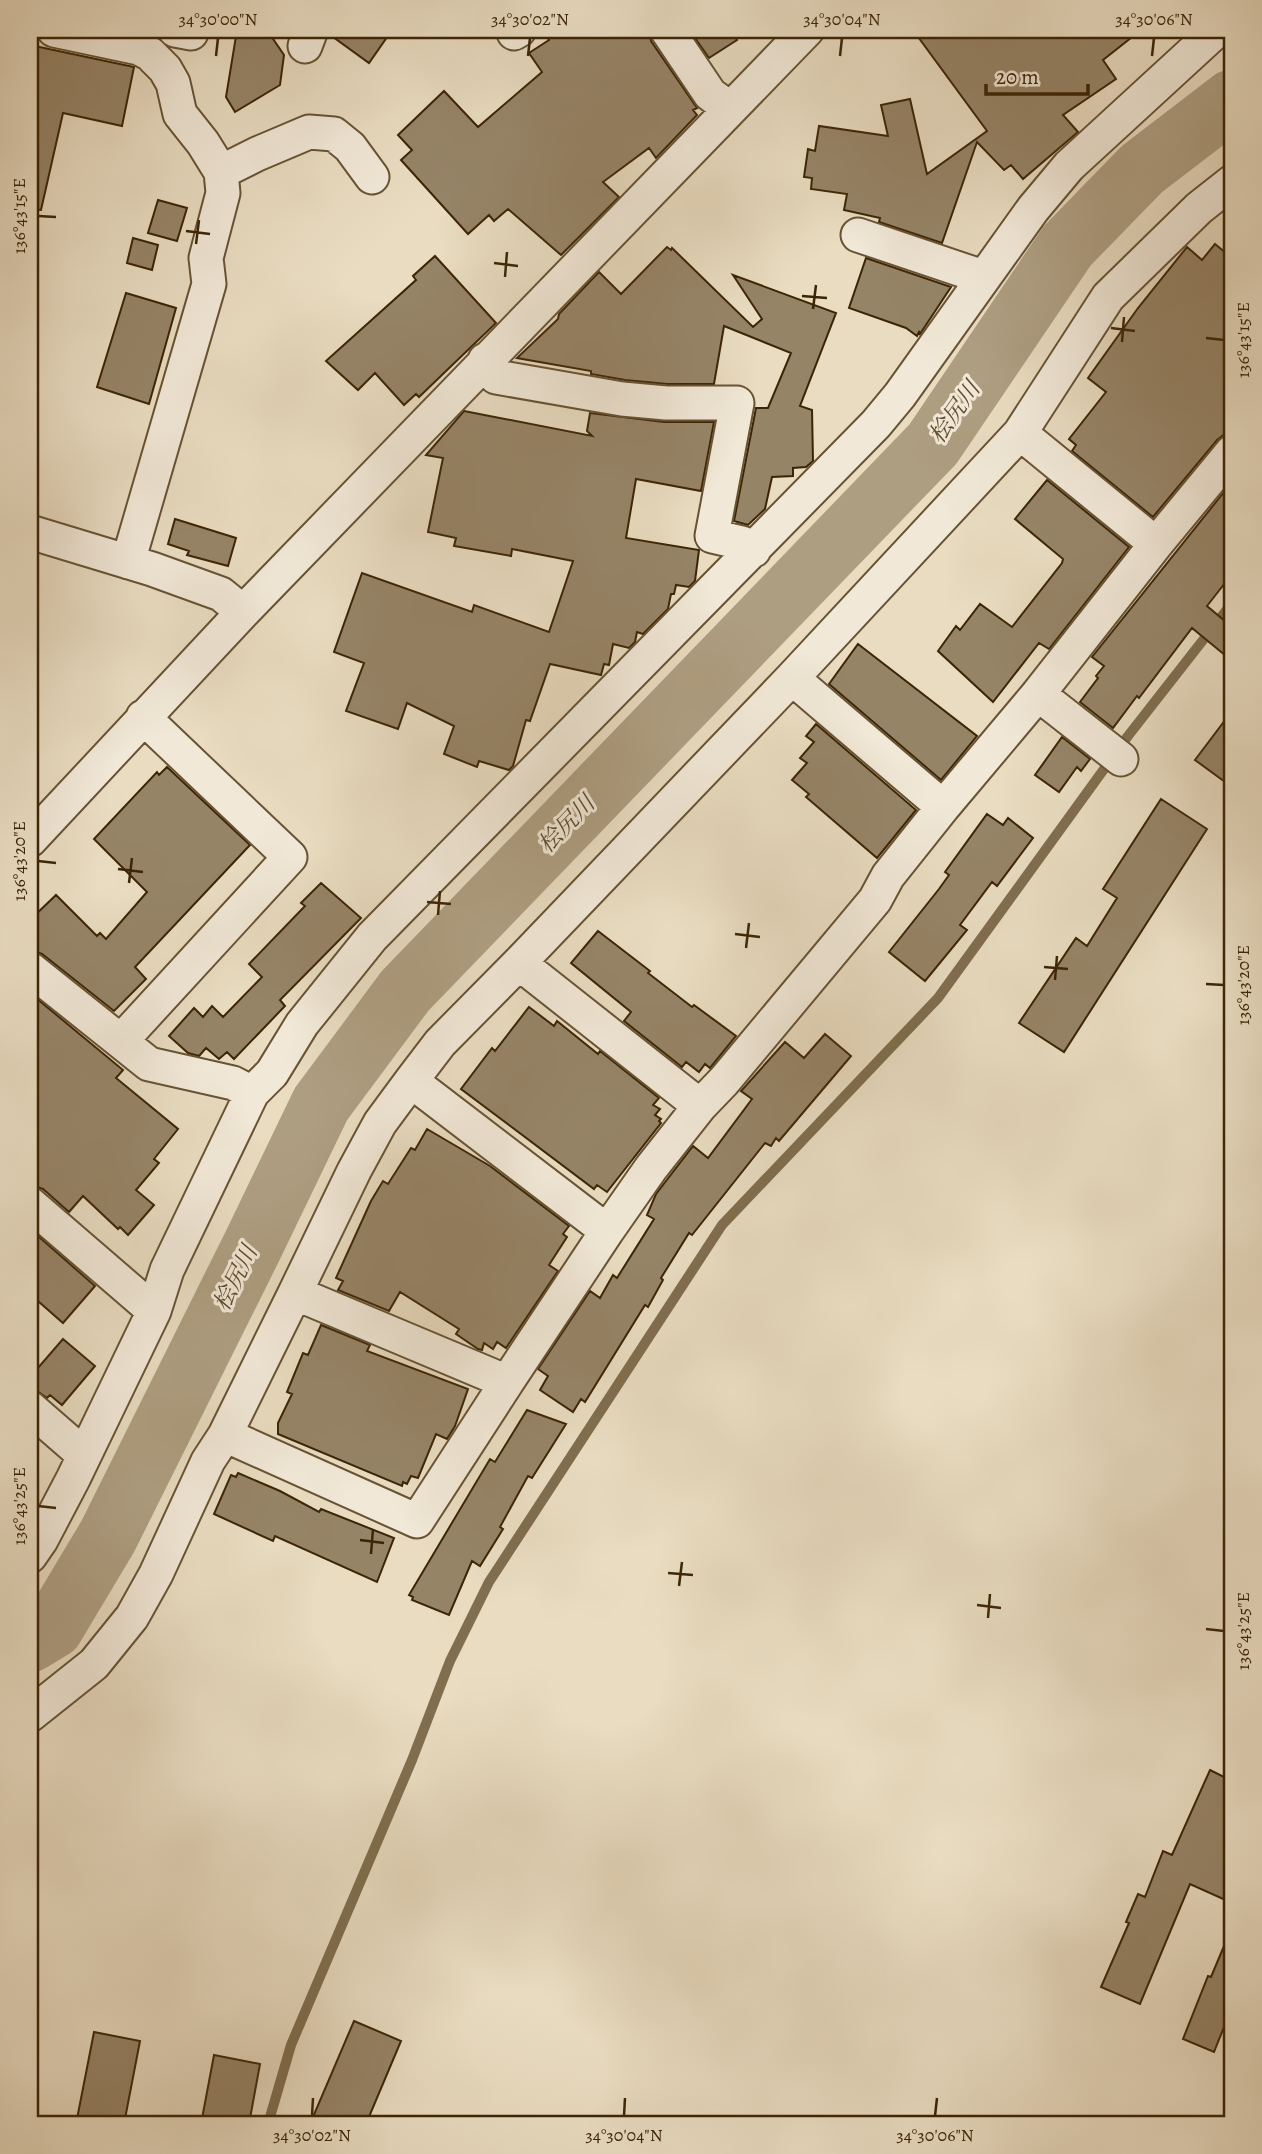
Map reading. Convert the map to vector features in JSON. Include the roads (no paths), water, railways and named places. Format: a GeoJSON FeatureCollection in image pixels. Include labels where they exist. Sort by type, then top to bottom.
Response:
{"type":"FeatureCollection","features":[{"type":"Feature","properties":{"kind":"street"},"geometry":{"type":"LineString","coordinates":[[54,30],[139,48],[150,54],[166,69],[173,83],[180,114],[222,172],[223,193],[206,258],[209,284],[128,562]]}},
{"type":"Feature","properties":{"kind":"street"},"geometry":{"type":"LineString","coordinates":[[174,30],[191,33],[192,30]]}},
{"type":"Feature","properties":{"kind":"street"},"geometry":{"type":"LineString","coordinates":[[667,30],[710,94],[730,109]]}},
{"type":"Feature","properties":{"kind":"street"},"geometry":{"type":"LineString","coordinates":[[30,840],[243,612],[807,30]]}},
{"type":"Feature","properties":{"kind":"street"},"geometry":{"type":"LineString","coordinates":[[30,1556],[41,1540],[154,1311],[167,1270],[251,1093],[272,1073],[302,1024],[372,937],[876,424],[900,395],[1033,209],[1069,166],[1223,35]]}},
{"type":"Feature","properties":{"kind":"street"},"geometry":{"type":"LineString","coordinates":[[222,172],[309,132],[334,134],[350,147],[372,177]]}},
{"type":"Feature","properties":{"kind":"street"},"geometry":{"type":"LineString","coordinates":[[30,1715],[94,1664],[132,1616],[156,1574],[208,1461],[225,1435],[354,1171],[380,1123],[440,1042],[792,678],[1020,433],[1108,297],[1199,208],[1232,182]]}},
{"type":"Feature","properties":{"kind":"street"},"geometry":{"type":"LineString","coordinates":[[858,234],[983,278]]}},
{"type":"Feature","properties":{"kind":"street"},"geometry":{"type":"LineString","coordinates":[[485,360],[496,377],[609,397],[666,403],[737,403],[712,536],[742,542],[754,550]]}},
{"type":"Feature","properties":{"kind":"street"},"geometry":{"type":"LineString","coordinates":[[1020,433],[1156,544]]}},
{"type":"Feature","properties":{"kind":"street"},"geometry":{"type":"LineString","coordinates":[[225,1435],[416,1521],[651,1168],[875,900],[888,876],[1232,452]]}},
{"type":"Feature","properties":{"kind":"street"},"geometry":{"type":"LineString","coordinates":[[30,532],[221,594],[243,612]]}},
{"type":"Feature","properties":{"kind":"street"},"geometry":{"type":"LineString","coordinates":[[792,678],[943,807]]}},
{"type":"Feature","properties":{"kind":"street"},"geometry":{"type":"LineString","coordinates":[[1038,694],[1113,752]]}},
{"type":"Feature","properties":{"kind":"street"},"geometry":{"type":"LineString","coordinates":[[121,1041],[290,857],[144,717]]}},
{"type":"Feature","properties":{"kind":"street"},"geometry":{"type":"LineString","coordinates":[[519,963],[700,1107]]}},
{"type":"Feature","properties":{"kind":"street"},"geometry":{"type":"LineString","coordinates":[[30,968],[149,1064],[233,1083],[251,1093]]}},
{"type":"Feature","properties":{"kind":"street"},"geometry":{"type":"LineString","coordinates":[[411,1081],[607,1231]]}},
{"type":"Feature","properties":{"kind":"street"},"geometry":{"type":"LineString","coordinates":[[30,1203],[154,1311]]}},
{"type":"Feature","properties":{"kind":"street"},"geometry":{"type":"LineString","coordinates":[[295,1293],[508,1382]]}},
{"type":"Feature","properties":{"kind":"street"},"geometry":{"type":"LineString","coordinates":[[30,1408],[84,1455]]}},
{"type":"Feature","properties":{"kind":"waterway","name":"桧尻川"},"geometry":{"type":"LineString","coordinates":[[30,1642],[53,1628],[108,1536],[321,1104],[405,991],[933,444],[1067,246],[1142,169],[1232,100]]}},
{"type":"Feature","properties":{"kind":"waterway"},"geometry":{"type":"LineString","coordinates":[[268,2124],[291,2045],[412,1760],[450,1661],[489,1582],[722,1225],[938,998],[1128,736],[1232,603]]}}]}
